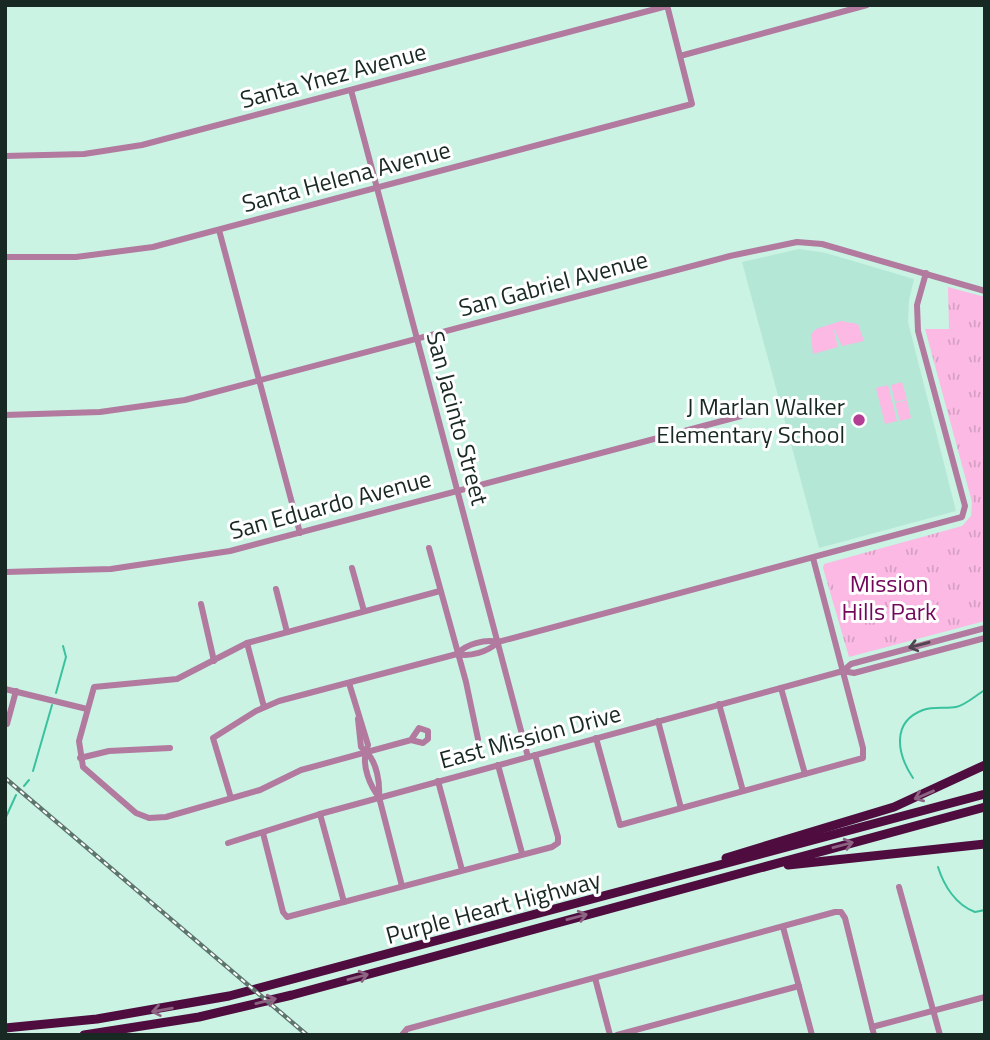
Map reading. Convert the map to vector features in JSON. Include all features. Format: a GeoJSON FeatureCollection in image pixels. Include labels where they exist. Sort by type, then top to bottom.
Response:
{"type":"FeatureCollection","features":[{"type":"Feature","properties":{"kind":"highway"},"geometry":{"type":"LineString","coordinates":[[662,881],[745,852],[894,807],[985,765]]}},
{"type":"Feature","properties":{"kind":"highway","name":"Purple Heart Highway"},"geometry":{"type":"LineString","coordinates":[[5,1028],[97,1019],[229,996],[985,794]]}},
{"type":"Feature","properties":{"kind":"highway","name":"Purple Heart Highway"},"geometry":{"type":"LineString","coordinates":[[84,1035],[241,1008],[985,807]]}},
{"type":"Feature","properties":{"kind":"highway"},"geometry":{"type":"LineString","coordinates":[[754,870],[985,844]]}},
{"type":"Feature","properties":{"kind":"street"},"geometry":{"type":"LineString","coordinates":[[667,6],[680,55],[867,5]]}},
{"type":"Feature","properties":{"kind":"street","name":"Santa Ynez Avenue"},"geometry":{"type":"LineString","coordinates":[[5,156],[68,156],[128,148],[667,6]]}},
{"type":"Feature","properties":{"kind":"street","name":"Santa Helena Avenue"},"geometry":{"type":"LineString","coordinates":[[5,257],[100,255],[153,247],[692,104],[680,55]]}},
{"type":"Feature","properties":{"kind":"street","name":"San Jacinto Street"},"geometry":{"type":"LineString","coordinates":[[351,90],[498,642],[558,843],[522,853]]}},
{"type":"Feature","properties":{"kind":"street"},"geometry":{"type":"LineString","coordinates":[[219,230],[300,533]]}},
{"type":"Feature","properties":{"kind":"street","name":"San Gabriel Avenue"},"geometry":{"type":"LineString","coordinates":[[5,415],[70,415],[146,407],[260,381],[786,243],[822,244],[985,291]]}},
{"type":"Feature","properties":{"kind":"street"},"geometry":{"type":"LineString","coordinates":[[231,799],[213,738],[264,707],[457,654],[463,648],[489,640],[498,642],[954,520],[964,515],[965,506],[918,331],[917,305],[926,273]]}},
{"type":"Feature","properties":{"kind":"street","name":"San Eduardo Avenue"},"geometry":{"type":"LineString","coordinates":[[5,572],[150,565],[218,553],[741,416]]}},
{"type":"Feature","properties":{"kind":"street"},"geometry":{"type":"LineString","coordinates":[[429,548],[478,739]]}},
{"type":"Feature","properties":{"kind":"street"},"geometry":{"type":"LineString","coordinates":[[596,738],[621,825],[863,758],[813,558]]}},
{"type":"Feature","properties":{"kind":"street"},"geometry":{"type":"LineString","coordinates":[[352,568],[364,611]]}},
{"type":"Feature","properties":{"kind":"street"},"geometry":{"type":"LineString","coordinates":[[276,589],[288,632]]}},
{"type":"Feature","properties":{"kind":"street"},"geometry":{"type":"LineString","coordinates":[[411,740],[301,770],[260,790],[166,817],[143,816],[91,776],[80,758],[79,740],[94,687],[177,679],[247,643],[440,591]]}},
{"type":"Feature","properties":{"kind":"street"},"geometry":{"type":"LineString","coordinates":[[201,604],[214,661]]}},
{"type":"Feature","properties":{"kind":"street","name":"East Mission Drive"},"geometry":{"type":"LineString","coordinates":[[843,671],[851,664],[985,628]]}},
{"type":"Feature","properties":{"kind":"street","name":"East Mission Drive"},"geometry":{"type":"LineString","coordinates":[[228,843],[379,797],[719,704],[843,671],[854,673],[985,638]]}},
{"type":"Feature","properties":{"kind":"street"},"geometry":{"type":"LineString","coordinates":[[247,643],[264,707]]}},
{"type":"Feature","properties":{"kind":"street"},"geometry":{"type":"LineString","coordinates":[[349,683],[358,719],[369,745],[366,752]]}},
{"type":"Feature","properties":{"kind":"street"},"geometry":{"type":"LineString","coordinates":[[781,688],[804,774]]}},
{"type":"Feature","properties":{"kind":"street"},"geometry":{"type":"LineString","coordinates":[[5,689],[87,709]]}},
{"type":"Feature","properties":{"kind":"street"},"geometry":{"type":"LineString","coordinates":[[7,724],[16,691]]}},
{"type":"Feature","properties":{"kind":"street"},"geometry":{"type":"LineString","coordinates":[[719,704],[743,791]]}},
{"type":"Feature","properties":{"kind":"street"},"geometry":{"type":"LineString","coordinates":[[658,721],[681,808]]}},
{"type":"Feature","properties":{"kind":"street"},"geometry":{"type":"LineString","coordinates":[[80,758],[109,751],[170,748]]}},
{"type":"Feature","properties":{"kind":"street"},"geometry":{"type":"LineString","coordinates":[[366,752],[372,757],[380,787],[379,797],[402,886]]}},
{"type":"Feature","properties":{"kind":"street"},"geometry":{"type":"LineString","coordinates":[[262,833],[283,912],[287,917],[522,853],[498,765]]}},
{"type":"Feature","properties":{"kind":"street"},"geometry":{"type":"LineString","coordinates":[[438,781],[462,870]]}},
{"type":"Feature","properties":{"kind":"street"},"geometry":{"type":"LineString","coordinates":[[320,814],[344,902]]}},
{"type":"Feature","properties":{"kind":"street"},"geometry":{"type":"LineString","coordinates":[[899,887],[940,1035]]}},
{"type":"Feature","properties":{"kind":"street"},"geometry":{"type":"LineString","coordinates":[[402,1034],[407,1029],[841,912],[874,1035]]}},
{"type":"Feature","properties":{"kind":"street"},"geometry":{"type":"LineString","coordinates":[[783,927],[811,1035]]}},
{"type":"Feature","properties":{"kind":"street"},"geometry":{"type":"LineString","coordinates":[[594,978],[610,1035]]}},
{"type":"Feature","properties":{"kind":"street"},"geometry":{"type":"LineString","coordinates":[[617,1035],[799,986]]}},
{"type":"Feature","properties":{"kind":"street"},"geometry":{"type":"LineString","coordinates":[[872,1027],[985,997]]}},
{"type":"Feature","properties":{"kind":"shaded area","name":"J Marlan Walker Elementary School"},"geometry":{"type":"Polygon","coordinates":[[[799,249],[826,253],[914,279],[908,322],[956,511],[819,548],[742,262],[799,249]]]}},
{"type":"Feature","properties":{"kind":"green space","name":"Mission Hills Park"},"geometry":{"type":"Polygon","coordinates":[[[948,287],[985,297],[985,621],[849,657],[824,564],[962,526],[971,516],[972,502],[925,329],[949,329],[948,287]]]}},
{"type":"Feature","properties":{"kind":"green space"},"geometry":{"type":"Polygon","coordinates":[[[841,321],[858,324],[864,341],[842,346],[833,327],[838,347],[813,354],[811,334],[816,329],[841,321]]]}},
{"type":"Feature","properties":{"kind":"green space"},"geometry":{"type":"Polygon","coordinates":[[[902,382],[907,399],[895,402],[891,385],[902,382]]]}},
{"type":"Feature","properties":{"kind":"green space"},"geometry":{"type":"Polygon","coordinates":[[[888,385],[897,421],[885,424],[876,388],[888,385]]]}},
{"type":"Feature","properties":{"kind":"green space"},"geometry":{"type":"Polygon","coordinates":[[[907,400],[911,418],[900,421],[895,403],[907,400]]]}},
{"type":"Feature","properties":{"kind":"green space"},"geometry":{"type":"Polygon","coordinates":[[[868,556],[871,558],[876,584],[835,593],[829,570],[831,566],[868,556]]]}},
{"type":"Feature","properties":{"kind":"green space"},"geometry":{"type":"Polygon","coordinates":[[[933,600],[940,626],[910,634],[903,608],[933,600]]]}},
{"type":"Feature","properties":{"kind":"waterway"},"geometry":{"type":"LineString","coordinates":[[56,693],[66,657],[63,646]]}},
{"type":"Feature","properties":{"kind":"waterway"},"geometry":{"type":"LineString","coordinates":[[913,778],[901,749],[900,740],[906,722],[923,710],[960,706],[985,690]]}},
{"type":"Feature","properties":{"kind":"waterway"},"geometry":{"type":"LineString","coordinates":[[33,771],[52,705]]}},
{"type":"Feature","properties":{"kind":"waterway"},"geometry":{"type":"LineString","coordinates":[[24,786],[29,780]]}},
{"type":"Feature","properties":{"kind":"waterway"},"geometry":{"type":"LineString","coordinates":[[6,817],[16,795]]}},
{"type":"Feature","properties":{"kind":"waterway"},"geometry":{"type":"LineString","coordinates":[[938,867],[947,888],[962,905],[975,912],[985,910]]}},
{"type":"Feature","properties":{"kind":"railway"},"geometry":{"type":"LineString","coordinates":[[5,778],[307,1035]]}},
{"type":"Feature","properties":{"kind":"place","name":"J Marlan Walker Elementary School"},"geometry":{"type":"Point","coordinates":[859,420]}}]}
